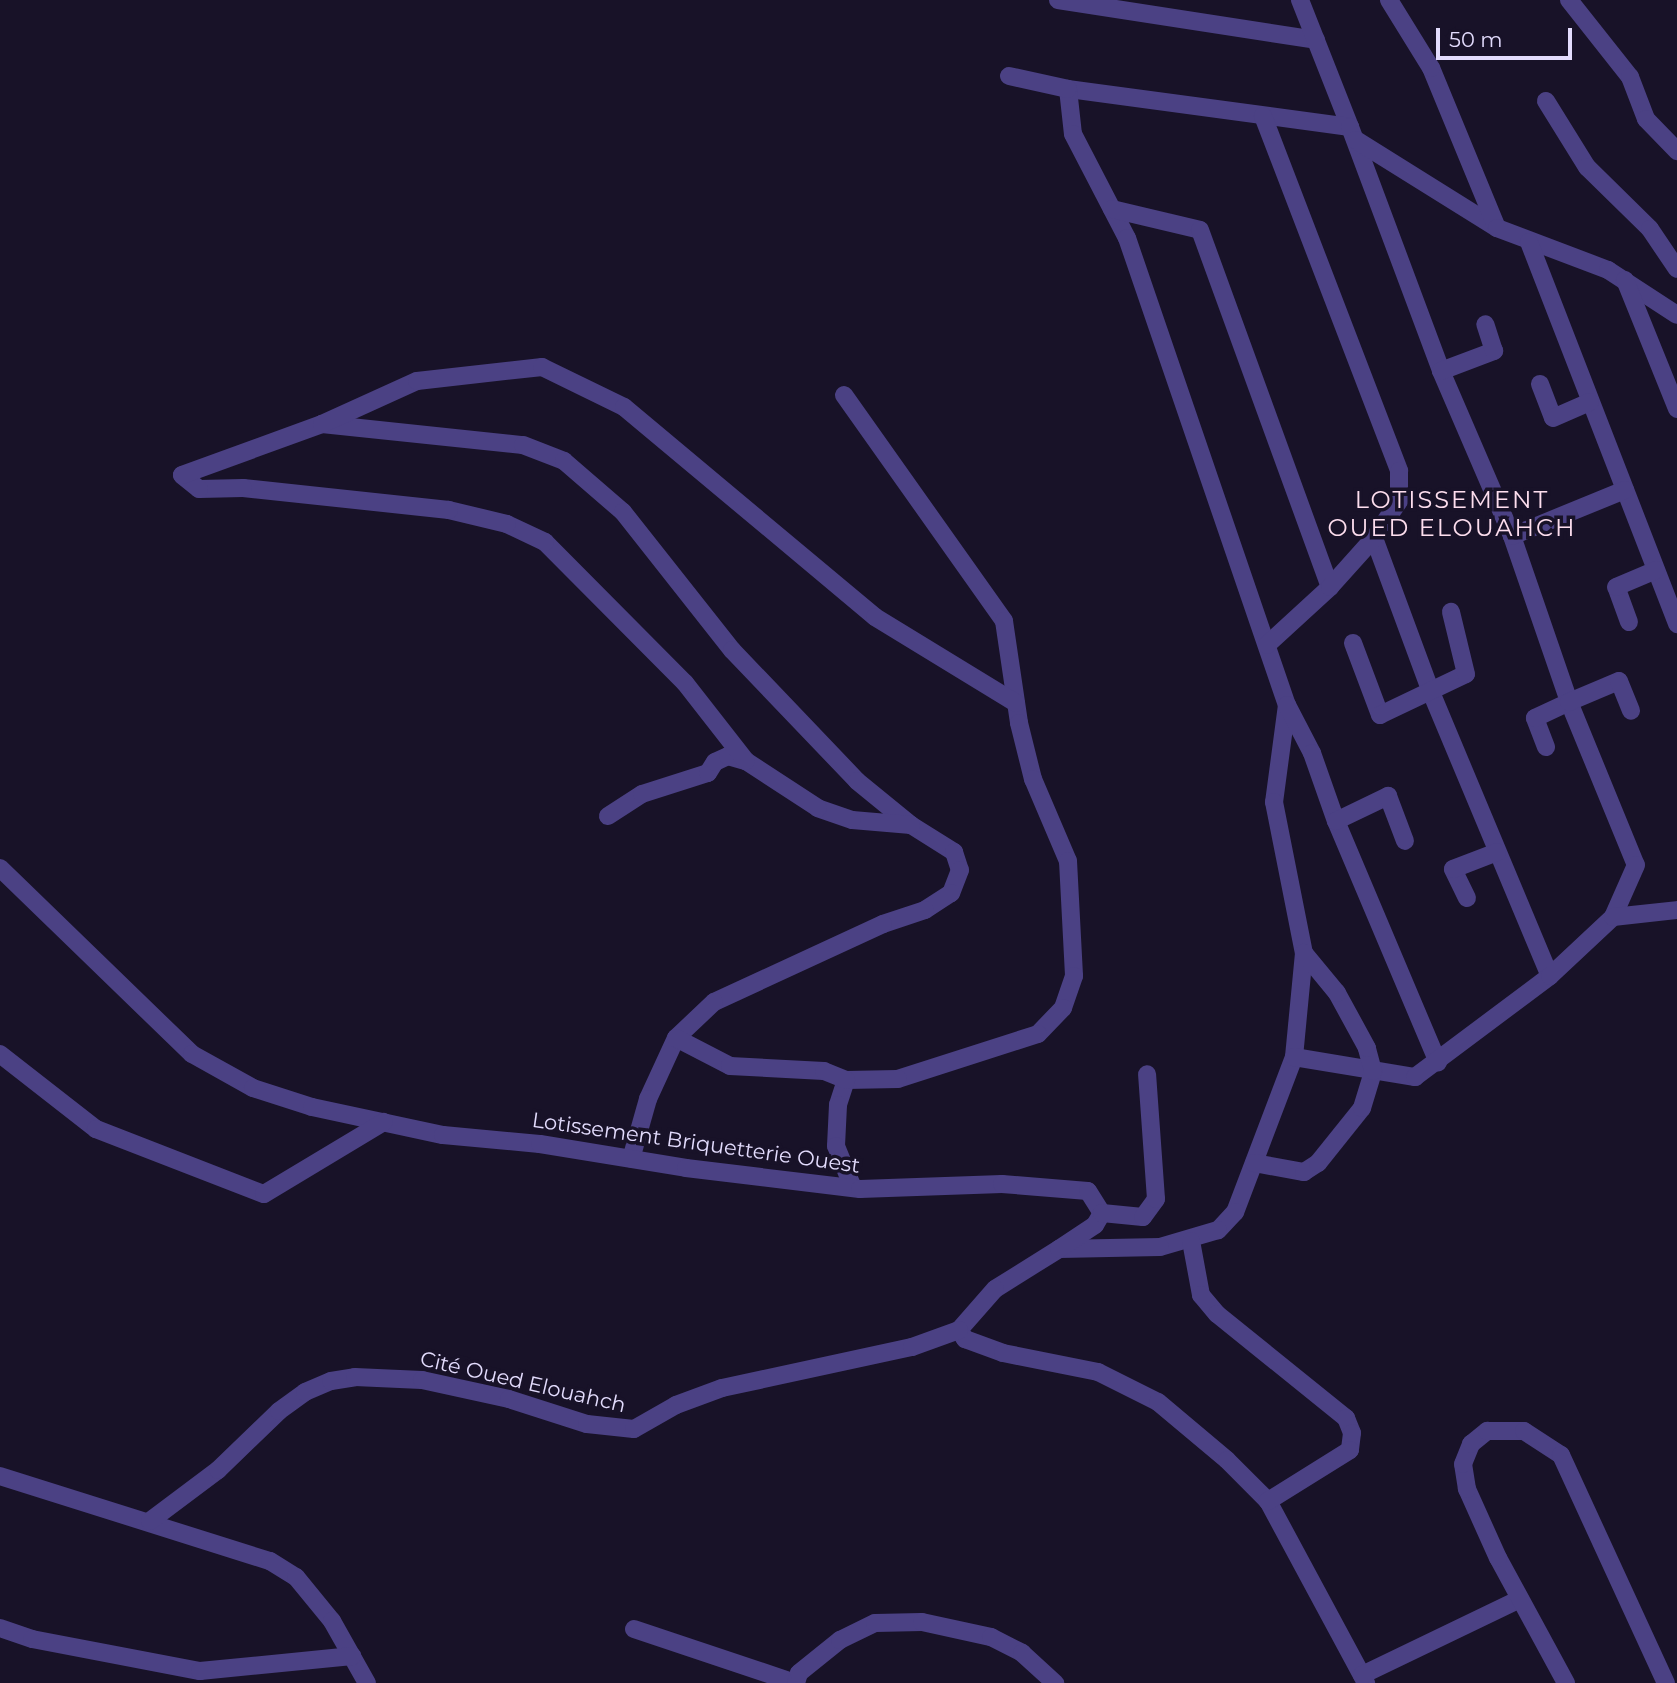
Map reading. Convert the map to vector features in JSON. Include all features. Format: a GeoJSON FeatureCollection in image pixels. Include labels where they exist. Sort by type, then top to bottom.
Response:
{"type":"FeatureCollection","features":[{"type":"Feature","properties":{"kind":"street"},"geometry":{"type":"LineString","coordinates":[[1058,0],[1315,40]]}},
{"type":"Feature","properties":{"kind":"street"},"geometry":{"type":"LineString","coordinates":[[1294,1057],[1415,1077],[1550,976],[1613,917],[1636,865],[1569,702],[1512,536],[1441,371],[1353,133],[1300,0]]}},
{"type":"Feature","properties":{"kind":"street"},"geometry":{"type":"LineString","coordinates":[[1390,0],[1431,68],[1497,229]]}},
{"type":"Feature","properties":{"kind":"street"},"geometry":{"type":"LineString","coordinates":[[1569,0],[1630,77],[1646,119],[1677,151]]}},
{"type":"Feature","properties":{"kind":"street"},"geometry":{"type":"LineString","coordinates":[[1009,76],[1068,89],[1263,116],[1353,133],[1497,229],[1625,280],[1677,315]]}},
{"type":"Feature","properties":{"kind":"street"},"geometry":{"type":"LineString","coordinates":[[1068,89],[1073,134],[1127,238],[1287,705],[1312,753],[1336,821],[1438,1062]]}},
{"type":"Feature","properties":{"kind":"street"},"geometry":{"type":"LineString","coordinates":[[1546,101],[1587,167],[1650,229],[1677,269]]}},
{"type":"Feature","properties":{"kind":"street"},"geometry":{"type":"LineString","coordinates":[[1263,116],[1399,471],[1399,501],[1374,538],[1330,587],[1267,645]]}},
{"type":"Feature","properties":{"kind":"street"},"geometry":{"type":"LineString","coordinates":[[1112,209],[1200,230],[1330,587]]}},
{"type":"Feature","properties":{"kind":"street"},"geometry":{"type":"LineString","coordinates":[[1529,242],[1677,624]]}},
{"type":"Feature","properties":{"kind":"street"},"geometry":{"type":"LineString","coordinates":[[1625,280],[1677,410]]}},
{"type":"Feature","properties":{"kind":"street"},"geometry":{"type":"LineString","coordinates":[[1441,371],[1494,351],[1485,324]]}},
{"type":"Feature","properties":{"kind":"street"},"geometry":{"type":"LineString","coordinates":[[746,761],[677,674],[545,542],[507,524],[449,510],[243,488],[199,489],[182,475],[321,424],[417,381],[542,367],[624,407],[875,617],[1016,703]]}},
{"type":"Feature","properties":{"kind":"street"},"geometry":{"type":"LineString","coordinates":[[1540,384],[1553,418],[1590,401]]}},
{"type":"Feature","properties":{"kind":"street"},"geometry":{"type":"LineString","coordinates":[[676,1038],[730,1066],[824,1071],[846,1080],[898,1079],[1038,1034],[1063,1009],[1074,976],[1068,861],[1033,779],[1016,703],[1004,621],[844,396]]}},
{"type":"Feature","properties":{"kind":"street"},"geometry":{"type":"LineString","coordinates":[[321,424],[523,445],[564,461],[624,512],[732,650],[847,771],[911,825],[954,852],[960,870],[951,893],[925,910],[883,924],[714,1002],[676,1038],[648,1099],[631,1159]]}},
{"type":"Feature","properties":{"kind":"street"},"geometry":{"type":"LineString","coordinates":[[1512,536],[1625,490]]}},
{"type":"Feature","properties":{"kind":"street"},"geometry":{"type":"LineString","coordinates":[[1374,538],[1431,692],[1550,976]]}},
{"type":"Feature","properties":{"kind":"street"},"geometry":{"type":"LineString","coordinates":[[1629,622],[1616,587],[1656,570]]}},
{"type":"Feature","properties":{"kind":"street"},"geometry":{"type":"LineString","coordinates":[[1353,643],[1380,715],[1466,674],[1451,612]]}},
{"type":"Feature","properties":{"kind":"street"},"geometry":{"type":"LineString","coordinates":[[1546,747],[1535,718],[1619,681],[1631,712]]}},
{"type":"Feature","properties":{"kind":"street"},"geometry":{"type":"LineString","coordinates":[[1059,1249],[1137,1249],[1191,1241],[1218,1230],[1235,1212],[1294,1057],[1304,953],[1274,802],[1287,705]]}},
{"type":"Feature","properties":{"kind":"street"},"geometry":{"type":"LineString","coordinates":[[608,816],[642,794],[708,773],[715,762],[728,756],[746,761],[818,808],[852,820],[911,825]]}},
{"type":"Feature","properties":{"kind":"street"},"geometry":{"type":"LineString","coordinates":[[1336,821],[1388,796],[1405,841]]}},
{"type":"Feature","properties":{"kind":"street"},"geometry":{"type":"LineString","coordinates":[[1466,898],[1453,869],[1497,852]]}},
{"type":"Feature","properties":{"kind":"street","name":"Lotissement Briquetterie Ouest"},"geometry":{"type":"LineString","coordinates":[[0,867],[192,1054],[253,1088],[443,1135],[853,1188],[1002,1184],[1088,1191],[1101,1213]]}},
{"type":"Feature","properties":{"kind":"street"},"geometry":{"type":"LineString","coordinates":[[1613,917],[1677,911]]}},
{"type":"Feature","properties":{"kind":"street"},"geometry":{"type":"LineString","coordinates":[[1254,1163],[1304,1172],[1318,1163],[1362,1108],[1373,1071],[1367,1048],[1337,993],[1304,953]]}},
{"type":"Feature","properties":{"kind":"street"},"geometry":{"type":"LineString","coordinates":[[0,1054],[96,1129],[264,1194],[384,1122]]}},
{"type":"Feature","properties":{"kind":"street"},"geometry":{"type":"LineString","coordinates":[[1059,1249],[1095,1225],[1101,1213],[1143,1217],[1156,1199],[1147,1074]]}},
{"type":"Feature","properties":{"kind":"street"},"geometry":{"type":"LineString","coordinates":[[846,1080],[838,1105],[836,1146],[853,1188]]}},
{"type":"Feature","properties":{"kind":"street"},"geometry":{"type":"LineString","coordinates":[[1191,1241],[1201,1295],[1209,1305],[1346,1418],[1352,1433],[1350,1450],[1268,1501]]}},
{"type":"Feature","properties":{"kind":"street","name":"Cité Oued Elouahch"},"geometry":{"type":"LineString","coordinates":[[150,1521],[218,1470],[279,1411],[305,1392],[331,1381],[388,1377],[463,1388],[587,1424],[634,1429],[676,1405],[722,1388],[912,1347],[959,1330],[995,1289],[1059,1249]]}},
{"type":"Feature","properties":{"kind":"street"},"geometry":{"type":"LineString","coordinates":[[959,1330],[965,1339],[1003,1353],[1098,1372],[1158,1402],[1268,1501],[1364,1679],[1388,1663],[1520,1599]]}},
{"type":"Feature","properties":{"kind":"street"},"geometry":{"type":"LineString","coordinates":[[1566,1683],[1520,1599],[1467,1489],[1463,1464],[1472,1444],[1487,1431],[1507,1428],[1524,1431],[1561,1455],[1666,1683]]}},
{"type":"Feature","properties":{"kind":"street"},"geometry":{"type":"LineString","coordinates":[[0,1476],[150,1521],[270,1561],[296,1577],[332,1621],[368,1683]]}},
{"type":"Feature","properties":{"kind":"street"},"geometry":{"type":"LineString","coordinates":[[634,1629],[796,1683],[799,1673],[840,1640],[875,1623],[922,1622],[991,1637],[1022,1653],[1055,1683]]}},
{"type":"Feature","properties":{"kind":"street"},"geometry":{"type":"LineString","coordinates":[[0,1628],[32,1639],[200,1671],[352,1656]]}},
{"type":"Feature","properties":{"kind":"district","name":"LOTISSEMENT OUED ELOUAHCH"},"geometry":{"type":"Point","coordinates":[1452,514]}}]}
